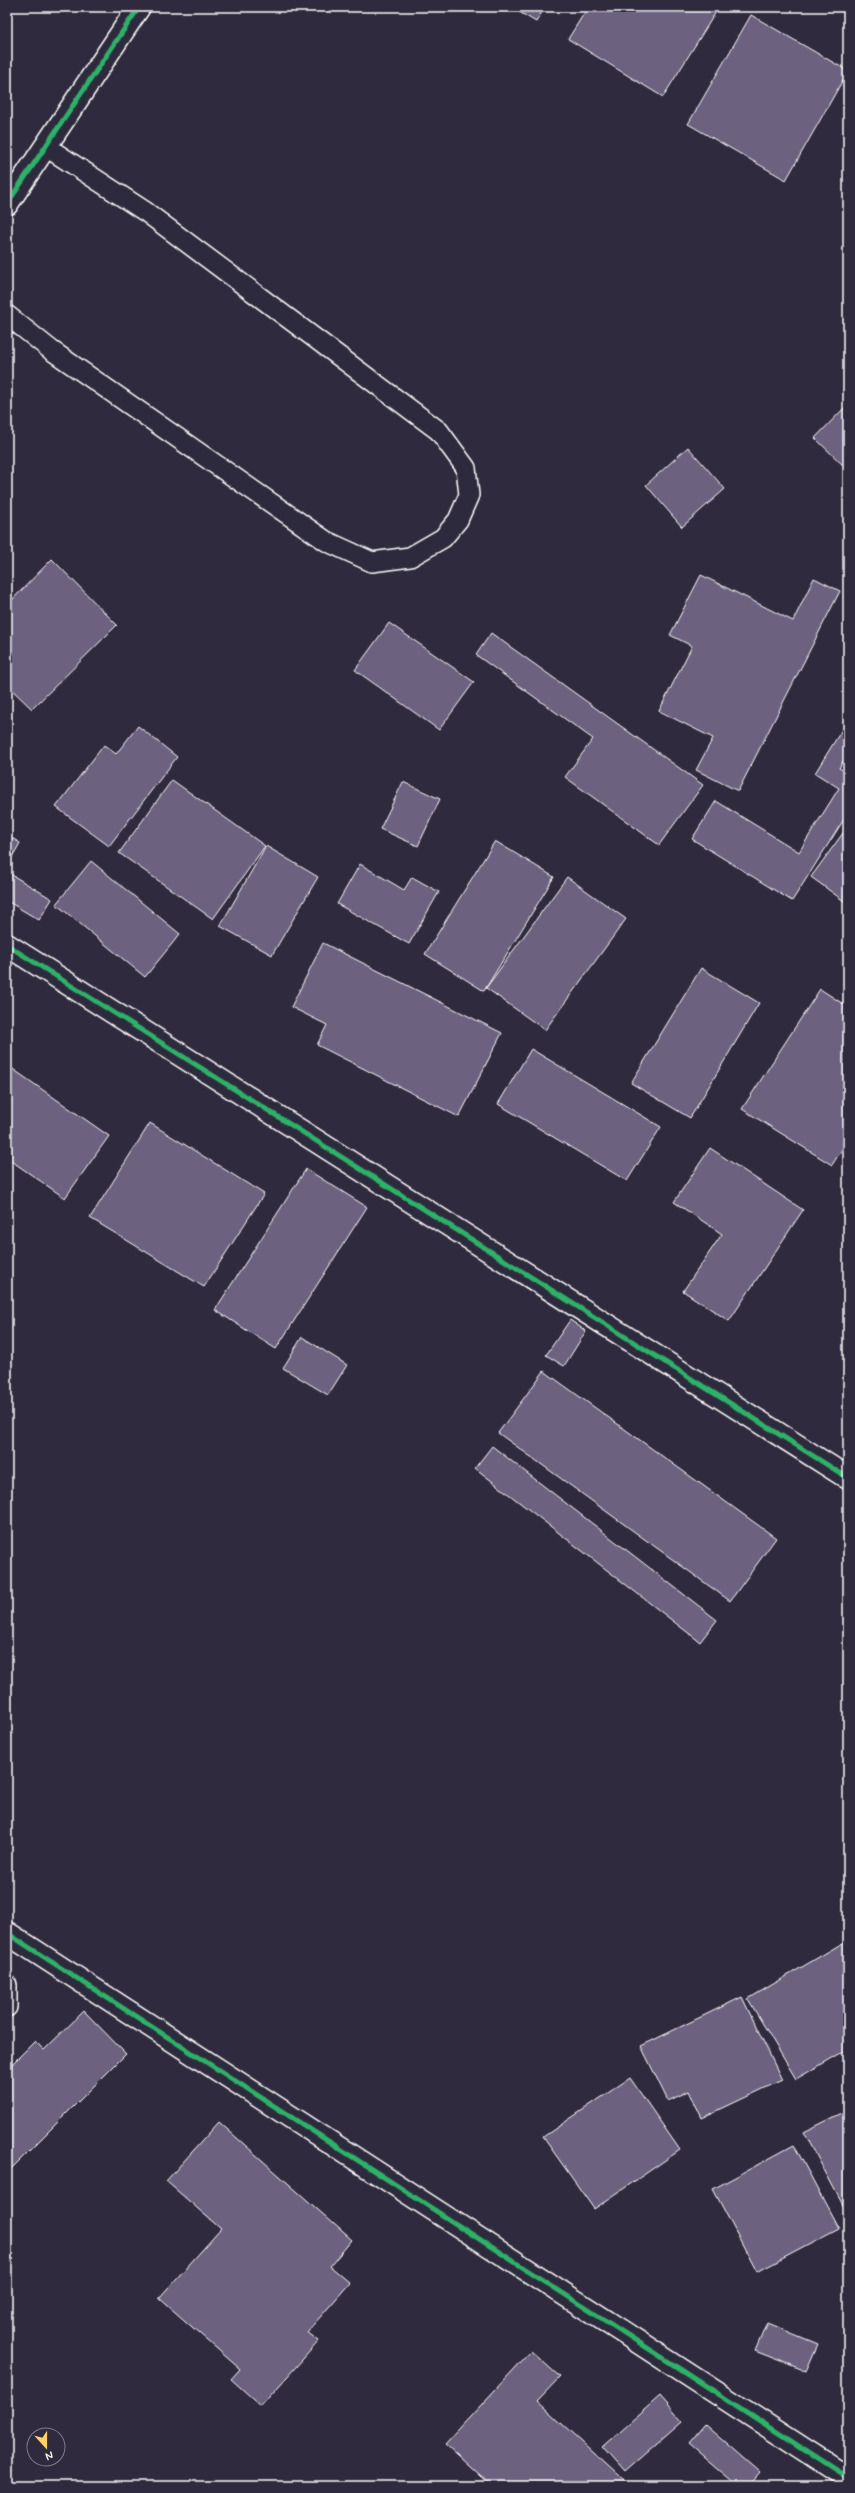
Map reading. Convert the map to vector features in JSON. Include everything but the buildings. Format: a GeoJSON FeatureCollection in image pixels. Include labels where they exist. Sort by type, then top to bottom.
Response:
{"type":"FeatureCollection","features":[{"type":"Feature","properties":{"kind":"street"},"geometry":{"type":"LineString","coordinates":[[7,204],[139,7]]}},
{"type":"Feature","properties":{"kind":"street"},"geometry":{"type":"LineString","coordinates":[[7,945],[848,1478]]}},
{"type":"Feature","properties":{"kind":"street"},"geometry":{"type":"LineString","coordinates":[[7,1933],[848,2478]]}},
{"type":"Feature","properties":{"kind":"lane"},"geometry":{"type":"LineString","coordinates":[[7,315],[51,350],[326,541],[372,562],[410,557],[443,538],[458,520],[470,495],[466,468],[439,431],[146,212],[45,146]]}},
{"type":"Feature","properties":{"kind":"lane"},"geometry":{"type":"LineString","coordinates":[[7,1985],[7,2006]]}},
{"type":"Feature","properties":{"kind":"cycle path"},"geometry":{"type":"LineString","coordinates":[[7,204],[139,7]]}},
{"type":"Feature","properties":{"kind":"cycle path"},"geometry":{"type":"LineString","coordinates":[[7,945],[848,1478]]}},
{"type":"Feature","properties":{"kind":"cycle path"},"geometry":{"type":"LineString","coordinates":[[7,1933],[848,2478]]}}]}
